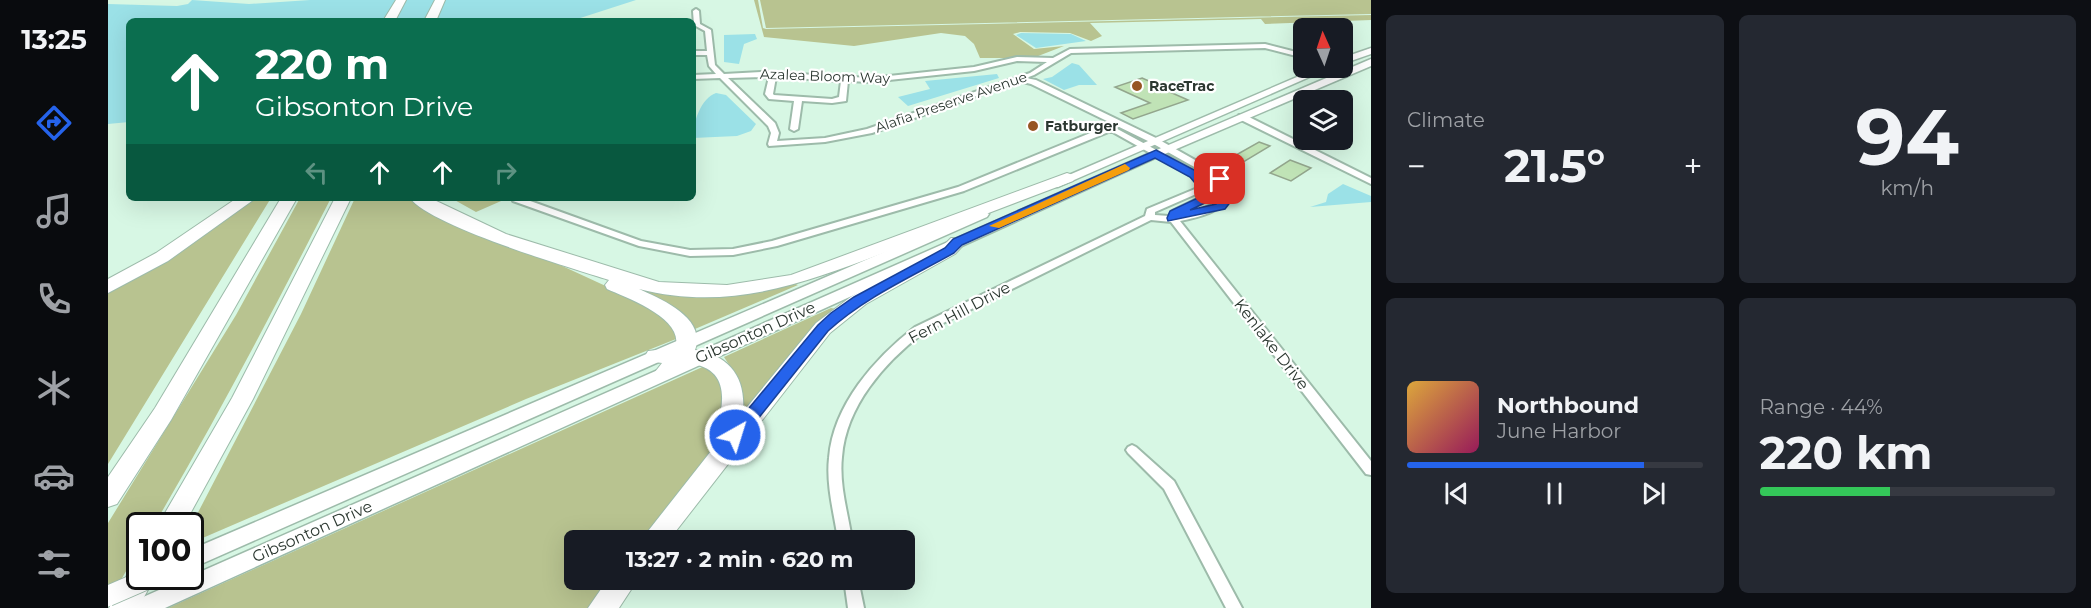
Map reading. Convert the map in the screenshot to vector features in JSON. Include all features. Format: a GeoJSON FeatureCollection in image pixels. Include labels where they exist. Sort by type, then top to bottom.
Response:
{"type":"FeatureCollection","features":[{"type":"Feature","properties":{"kind":"highway"},"geometry":{"type":"LineString","coordinates":[[391,18],[401,0]]}},
{"type":"Feature","properties":{"kind":"highway"},"geometry":{"type":"LineString","coordinates":[[431,18],[440,0]]}},
{"type":"Feature","properties":{"kind":"highway"},"geometry":{"type":"LineString","coordinates":[[549,255],[661,288],[701,292],[742,291],[780,284],[830,268],[1067,178]]}},
{"type":"Feature","properties":{"kind":"highway"},"geometry":{"type":"LineString","coordinates":[[108,287],[171,251],[244,201]]}},
{"type":"Feature","properties":{"kind":"highway"},"geometry":{"type":"LineString","coordinates":[[108,497],[163,414],[287,201]]}},
{"type":"Feature","properties":{"kind":"highway"},"geometry":{"type":"LineString","coordinates":[[178,512],[242,399],[342,201]]}},
{"type":"Feature","properties":{"kind":"highway"},"geometry":{"type":"LineString","coordinates":[[423,201],[442,213],[549,255],[662,308],[679,321],[692,350],[719,365],[731,385],[734,398],[731,425],[721,453]]}},
{"type":"Feature","properties":{"kind":"highway"},"geometry":{"type":"LineString","coordinates":[[662,530],[823,328],[859,300],[949,250],[957,242]]}},
{"type":"Feature","properties":{"kind":"highway"},"geometry":{"type":"LineString","coordinates":[[661,364],[692,350]]}},
{"type":"Feature","properties":{"kind":"highway"},"geometry":{"type":"LineString","coordinates":[[123,608],[133,590]]}},
{"type":"Feature","properties":{"kind":"highway"},"geometry":{"type":"LineString","coordinates":[[602,608],[616,590]]}},
{"type":"Feature","properties":{"kind":"main road"},"geometry":{"type":"LineString","coordinates":[[1353,63],[1371,53]]}},
{"type":"Feature","properties":{"kind":"main road","name":"Gibsonton Drive"},"geometry":{"type":"LineString","coordinates":[[1353,65],[1371,62]]}},
{"type":"Feature","properties":{"kind":"main road","name":"Gibsonton Drive"},"geometry":{"type":"LineString","coordinates":[[692,350],[957,242],[1150,146],[1303,78]]}},
{"type":"Feature","properties":{"kind":"main road"},"geometry":{"type":"LineString","coordinates":[[1290,95],[1318,78]]}},
{"type":"Feature","properties":{"kind":"main road","name":"Gibsonton Drive"},"geometry":{"type":"LineString","coordinates":[[692,350],[1067,178],[1150,146],[1168,148],[1242,117],[1322,78]]}},
{"type":"Feature","properties":{"kind":"main road","name":"Gibsonton Drive"},"geometry":{"type":"LineString","coordinates":[[204,554],[661,364]]}},
{"type":"Feature","properties":{"kind":"main road","name":"Gibsonton Drive"},"geometry":{"type":"LineString","coordinates":[[142,608],[661,364]]}},
{"type":"Feature","properties":{"kind":"main road"},"geometry":{"type":"LineString","coordinates":[[108,596],[126,588]]}},
{"type":"Feature","properties":{"kind":"street"},"geometry":{"type":"LineString","coordinates":[[696,11],[697,25],[708,30],[712,66],[719,74]]}},
{"type":"Feature","properties":{"kind":"street","name":"Alafia Preserve Avenue"},"geometry":{"type":"LineString","coordinates":[[719,74],[772,125],[775,133],[771,144],[846,137],[1021,80],[1070,51],[1257,46],[1280,48],[1293,52]]}},
{"type":"Feature","properties":{"kind":"street"},"geometry":{"type":"LineString","coordinates":[[696,53],[709,52]]}},
{"type":"Feature","properties":{"kind":"street","name":"Azalea Bloom Way"},"geometry":{"type":"LineString","coordinates":[[696,77],[719,74],[845,79],[897,78],[974,69],[1002,62],[1049,62]]}},
{"type":"Feature","properties":{"kind":"street"},"geometry":{"type":"LineString","coordinates":[[773,75],[770,96],[798,100],[841,100],[844,95],[845,79]]}},
{"type":"Feature","properties":{"kind":"street"},"geometry":{"type":"LineString","coordinates":[[1021,80],[1024,85],[1150,146]]}},
{"type":"Feature","properties":{"kind":"street"},"geometry":{"type":"LineString","coordinates":[[1021,80],[1033,82],[1150,146],[1194,174],[1207,191],[1205,198],[1174,213],[1173,218]]}},
{"type":"Feature","properties":{"kind":"street"},"geometry":{"type":"LineString","coordinates":[[794,129],[798,100]]}},
{"type":"Feature","properties":{"kind":"street"},"geometry":{"type":"LineString","coordinates":[[1242,117],[1371,181]]}},
{"type":"Feature","properties":{"kind":"street"},"geometry":{"type":"LineString","coordinates":[[522,201],[647,245],[690,253],[733,252],[774,244],[962,189],[1112,128]]}},
{"type":"Feature","properties":{"kind":"street","name":"Fern Hill Drive"},"geometry":{"type":"LineString","coordinates":[[843,530],[836,483],[835,456],[839,433],[848,413],[883,361],[900,343],[919,330],[1150,217],[1161,220],[1221,206],[1229,196],[1220,179],[1168,148]]}},
{"type":"Feature","properties":{"kind":"street","name":"Fern Hill Drive"},"geometry":{"type":"LineString","coordinates":[[1150,217],[1150,211],[1198,191],[1203,186]]}},
{"type":"Feature","properties":{"kind":"street","name":"Kenlake Drive"},"geometry":{"type":"LineString","coordinates":[[1173,218],[1371,470]]}},
{"type":"Feature","properties":{"kind":"street"},"geometry":{"type":"LineString","coordinates":[[1132,450],[1169,484],[1234,608]]}},
{"type":"Feature","properties":{"kind":"street"},"geometry":{"type":"LineString","coordinates":[[853,590],[856,608]]}},
{"type":"Feature","properties":{"kind":"green space"},"geometry":{"type":"Polygon","coordinates":[[[754,0],[758,0],[763,28],[766,29],[1371,15],[1371,20],[1293,18],[1293,23],[1265,24],[1261,19],[1090,23],[1102,36],[1091,41],[1070,33],[1020,32],[1013,34],[1034,49],[1064,46],[1033,58],[980,58],[974,44],[965,36],[941,33],[854,46],[764,37],[754,0]]]}},
{"type":"Feature","properties":{"kind":"green space"},"geometry":{"type":"Polygon","coordinates":[[[760,0],[1371,0],[1371,14],[766,28],[760,0]]]}},
{"type":"Feature","properties":{"kind":"green space"},"geometry":{"type":"Polygon","coordinates":[[[247,201],[269,201],[108,464],[108,289],[247,201]]]}},
{"type":"Feature","properties":{"kind":"green space"},"geometry":{"type":"Polygon","coordinates":[[[298,201],[329,201],[245,363],[161,512],[126,512],[126,571],[108,602],[108,523],[236,315],[298,201]]]}},
{"type":"Feature","properties":{"kind":"green space"},"geometry":{"type":"Polygon","coordinates":[[[354,201],[422,201],[649,306],[665,315],[678,333],[676,339],[526,399],[204,537],[204,512],[198,512],[301,314],[354,201]]]}},
{"type":"Feature","properties":{"kind":"green space"},"geometry":{"type":"Polygon","coordinates":[[[456,201],[501,201],[476,212],[456,201]]]}},
{"type":"Feature","properties":{"kind":"green space"},"geometry":{"type":"Polygon","coordinates":[[[793,283],[798,285],[695,329],[687,319],[644,294],[649,291],[662,293],[793,283]]]}},
{"type":"Feature","properties":{"kind":"green space"},"geometry":{"type":"Polygon","coordinates":[[[831,308],[836,309],[744,421],[733,371],[724,357],[831,308]]]}},
{"type":"Feature","properties":{"kind":"green space"},"geometry":{"type":"Polygon","coordinates":[[[709,364],[727,396],[716,442],[657,530],[564,530],[564,590],[610,590],[596,608],[168,608],[709,364]]]}},
{"type":"Feature","properties":{"kind":"water"},"geometry":{"type":"Polygon","coordinates":[[[192,0],[249,4],[310,0],[636,0],[580,18],[126,18],[126,122],[108,124],[108,4],[177,6],[188,4],[192,0]]]}},
{"type":"Feature","properties":{"kind":"water"},"geometry":{"type":"Polygon","coordinates":[[[1021,33],[1071,34],[1086,41],[1036,48],[1016,35],[1021,33]]]}},
{"type":"Feature","properties":{"kind":"water"},"geometry":{"type":"Polygon","coordinates":[[[755,34],[757,39],[744,44],[739,64],[724,62],[724,35],[755,34]]]}},
{"type":"Feature","properties":{"kind":"water"},"geometry":{"type":"Polygon","coordinates":[[[1072,63],[1079,65],[1097,85],[1079,85],[1064,90],[1043,79],[1052,77],[1072,63]]]}},
{"type":"Feature","properties":{"kind":"water"},"geometry":{"type":"Polygon","coordinates":[[[997,74],[999,78],[908,106],[898,97],[930,89],[925,81],[997,74]]]}},
{"type":"Feature","properties":{"kind":"water"},"geometry":{"type":"Polygon","coordinates":[[[716,93],[726,95],[756,124],[751,131],[737,136],[696,138],[696,119],[699,111],[716,93]]]}},
{"type":"Feature","properties":{"kind":"water"},"geometry":{"type":"Polygon","coordinates":[[[1343,184],[1371,196],[1371,202],[1310,207],[1326,202],[1328,194],[1343,184]]]}},
{"type":"Feature","properties":{"kind":"building"},"geometry":{"type":"Polygon","coordinates":[[[1142,78],[1188,100],[1133,119],[1121,113],[1150,103],[1115,87],[1142,78]]]}},
{"type":"Feature","properties":{"kind":"building"},"geometry":{"type":"Polygon","coordinates":[[[1259,142],[1270,146],[1240,164],[1229,159],[1259,142]]]}},
{"type":"Feature","properties":{"kind":"building"},"geometry":{"type":"Polygon","coordinates":[[[1290,160],[1311,168],[1291,181],[1270,173],[1290,160]]]}},
{"type":"Feature","properties":{"kind":"slow traffic"},"geometry":{"type":"LineString","coordinates":[[995,226],[1125,168]]}},
{"type":"Feature","properties":{"kind":"place","name":"RaceTrac"},"geometry":{"type":"Point","coordinates":[1137,86]}},
{"type":"Feature","properties":{"kind":"place","name":"Fatburger"},"geometry":{"type":"Point","coordinates":[1033,126]}},
{"type":"Feature","properties":{"kind":"route"},"geometry":{"type":"LineString","coordinates":[[735,435],[823,328],[836,316],[859,300],[949,250],[957,242],[1156,153],[1194,174],[1207,191],[1208,195],[1205,198],[1174,213],[1173,218],[1221,206],[1229,196],[1220,179]]}}]}
